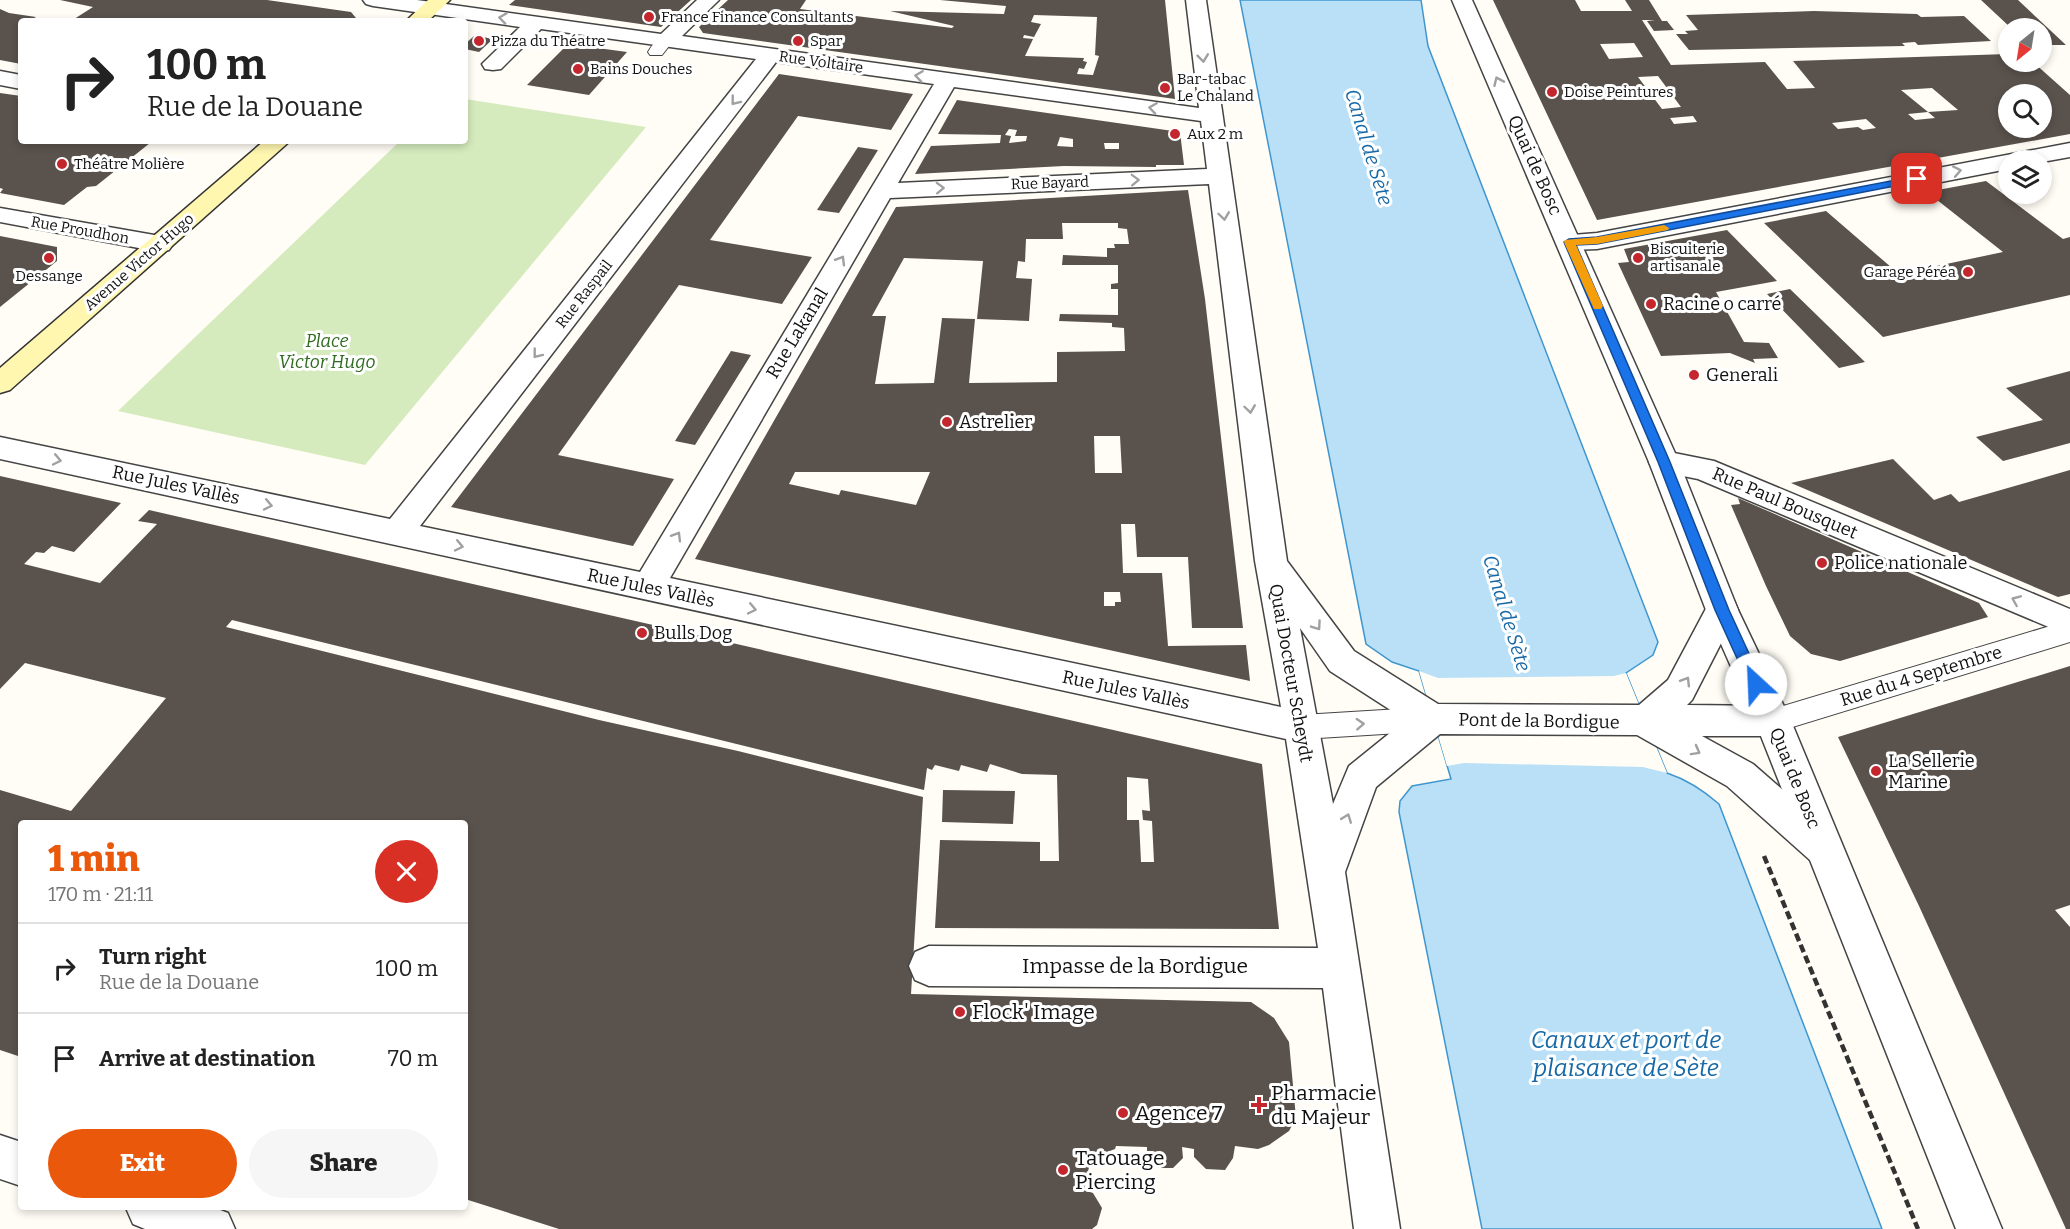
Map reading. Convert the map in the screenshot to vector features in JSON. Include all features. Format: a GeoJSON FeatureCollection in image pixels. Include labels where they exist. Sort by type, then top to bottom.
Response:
{"type":"FeatureCollection","features":[{"type":"Feature","properties":{"kind":"main road","name":"Avenue Victor Hugo"},"geometry":{"type":"LineString","coordinates":[[0,382],[275,144]]}},
{"type":"Feature","properties":{"kind":"street","name":"Rue Voltaire"},"geometry":{"type":"LineString","coordinates":[[373,0],[429,10],[536,23],[660,46],[771,55],[1211,116]]}},
{"type":"Feature","properties":{"kind":"street"},"geometry":{"type":"LineString","coordinates":[[660,46],[710,0]]}},
{"type":"Feature","properties":{"kind":"street","name":"Quai Docteur Scheydt"},"geometry":{"type":"LineString","coordinates":[[1196,0],[1270,561],[1302,728],[1341,968],[1377,1229]]}},
{"type":"Feature","properties":{"kind":"street","name":"Quai de Bosc"},"geometry":{"type":"LineString","coordinates":[[1462,0],[1664,462],[1722,610],[1773,721],[1979,1229]]}},
{"type":"Feature","properties":{"kind":"street"},"geometry":{"type":"LineString","coordinates":[[493,64],[536,23]]}},
{"type":"Feature","properties":{"kind":"street","name":"Rue Raspail"},"geometry":{"type":"LineString","coordinates":[[397,533],[771,55]]}},
{"type":"Feature","properties":{"kind":"street"},"geometry":{"type":"LineString","coordinates":[[0,78],[18,81]]}},
{"type":"Feature","properties":{"kind":"street","name":"Rue Lakanal"},"geometry":{"type":"LineString","coordinates":[[648,587],[947,80]]}},
{"type":"Feature","properties":{"kind":"street"},"geometry":{"type":"LineString","coordinates":[[2052,153],[2070,150]]}},
{"type":"Feature","properties":{"kind":"street"},"geometry":{"type":"LineString","coordinates":[[1569,242],[1597,241],[1998,164]]}},
{"type":"Feature","properties":{"kind":"street","name":"Rue Bayard"},"geometry":{"type":"LineString","coordinates":[[882,191],[1219,176]]}},
{"type":"Feature","properties":{"kind":"street","name":"Rue Proudhon"},"geometry":{"type":"LineString","coordinates":[[0,215],[160,244]]}},
{"type":"Feature","properties":{"kind":"street","name":"Rue Jules Vallès"},"geometry":{"type":"LineString","coordinates":[[0,448],[1302,728]]}},
{"type":"Feature","properties":{"kind":"street","name":"Rue Paul Bousquet"},"geometry":{"type":"LineString","coordinates":[[1664,462],[1703,469],[2070,623]]}},
{"type":"Feature","properties":{"kind":"street"},"geometry":{"type":"LineString","coordinates":[[1270,561],[1342,661],[1433,719],[1362,777],[1325,872]]}},
{"type":"Feature","properties":{"kind":"street"},"geometry":{"type":"LineString","coordinates":[[1722,610],[1680,690],[1645,722],[1740,775],[1824,849]]}},
{"type":"Feature","properties":{"kind":"street","name":"Pont de la Bordigue"},"geometry":{"type":"LineString","coordinates":[[1433,719],[1773,721]]}},
{"type":"Feature","properties":{"kind":"street","name":"Impasse de la Bordigue"},"geometry":{"type":"LineString","coordinates":[[929,966],[1341,968]]}},
{"type":"Feature","properties":{"kind":"street"},"geometry":{"type":"LineString","coordinates":[[0,1157],[18,1163]]}},
{"type":"Feature","properties":{"kind":"street"},"geometry":{"type":"LineString","coordinates":[[155,1210],[212,1229]]}},
{"type":"Feature","properties":{"kind":"lane","name":"Rue du 4 Septembre"},"geometry":{"type":"LineString","coordinates":[[1773,721],[2070,631]]}},
{"type":"Feature","properties":{"kind":"lane"},"geometry":{"type":"LineString","coordinates":[[1302,728],[1433,719]]}},
{"type":"Feature","properties":{"kind":"path"},"geometry":{"type":"LineString","coordinates":[[1824,849],[1763,853],[1918,1229]]}},
{"type":"Feature","properties":{"kind":"green space","name":"Place Victor Hugo"},"geometry":{"type":"Polygon","coordinates":[[[468,99],[646,127],[365,465],[118,411],[397,144],[468,144],[468,99]]]}},
{"type":"Feature","properties":{"kind":"water","name":"Canaux et port de plaisance de Sète"},"geometry":{"type":"Polygon","coordinates":[[[1240,0],[1421,0],[1428,46],[1658,642],[1653,655],[1626,673],[1667,773],[1695,786],[1719,804],[1882,1229],[1482,1229],[1399,812],[1400,801],[1412,786],[1451,779],[1419,671],[1392,662],[1366,644],[1240,0]]]}},
{"type":"Feature","properties":{"kind":"pier"},"geometry":{"type":"Polygon","coordinates":[[[1419,671],[1438,678],[1614,676],[1626,673],[1667,773],[1643,767],[1464,763],[1447,766],[1419,671]]]}},
{"type":"Feature","properties":{"kind":"building"},"geometry":{"type":"Polygon","coordinates":[[[60,0],[267,0],[351,12],[356,18],[76,18],[93,7],[60,0]]]}},
{"type":"Feature","properties":{"kind":"building"},"geometry":{"type":"Polygon","coordinates":[[[515,0],[691,0],[661,27],[509,5],[515,0]]]}},
{"type":"Feature","properties":{"kind":"building"},"geometry":{"type":"Polygon","coordinates":[[[728,0],[806,0],[800,9],[952,28],[954,26],[890,11],[1004,14],[1006,6],[940,0],[1165,0],[1175,99],[703,33],[699,27],[728,0]],[[1034,15],[1031,22],[1041,24],[1034,37],[1024,35],[1023,38],[1033,39],[1025,56],[1084,58],[1083,61],[1087,62],[1084,69],[1079,68],[1077,74],[1093,75],[1099,56],[1095,55],[1097,17],[1034,15]]]}},
{"type":"Feature","properties":{"kind":"building"},"geometry":{"type":"Polygon","coordinates":[[[1493,0],[1575,0],[1581,11],[1632,11],[1625,0],[1649,0],[1662,21],[1667,21],[1674,30],[1654,31],[1647,21],[1655,20],[1642,20],[1671,65],[1765,62],[1787,89],[1815,88],[1793,61],[1998,54],[1998,72],[2044,72],[2070,95],[2070,134],[2052,137],[2052,84],[1998,84],[1998,138],[2048,138],[1597,220],[1493,0]],[[1634,43],[1600,44],[1609,59],[1643,57],[1634,43]],[[1658,76],[1638,77],[1662,109],[1681,107],[1658,76]],[[1932,88],[1901,90],[1928,112],[1958,110],[1932,88]],[[1928,112],[1908,114],[1915,120],[1935,118],[1928,112]],[[1693,116],[1670,118],[1674,124],[1697,122],[1693,116]],[[1866,119],[1832,123],[1838,129],[1876,128],[1866,119]]]}},
{"type":"Feature","properties":{"kind":"building"},"geometry":{"type":"Polygon","coordinates":[[[1981,0],[2018,0],[2037,18],[2000,18],[1981,0]]]}},
{"type":"Feature","properties":{"kind":"building"},"geometry":{"type":"Polygon","coordinates":[[[0,9],[9,13],[36,17],[18,18],[18,63],[0,60],[0,9]]]}},
{"type":"Feature","properties":{"kind":"building"},"geometry":{"type":"Polygon","coordinates":[[[1814,11],[1917,14],[1921,17],[1964,16],[1991,41],[1918,45],[1915,42],[1902,43],[1905,46],[1689,50],[1676,34],[1688,34],[1685,31],[1698,30],[1686,15],[1814,11]]]}},
{"type":"Feature","properties":{"kind":"building"},"geometry":{"type":"Polygon","coordinates":[[[2052,32],[2066,45],[2052,45],[2052,32]]]}},
{"type":"Feature","properties":{"kind":"building","name":"Pizza du Théatre"},"geometry":{"type":"Polygon","coordinates":[[[474,36],[493,39],[479,52],[468,50],[468,41],[474,36]]]}},
{"type":"Feature","properties":{"kind":"building","name":"Bains Douches"},"geometry":{"type":"Polygon","coordinates":[[[568,44],[627,52],[589,95],[527,85],[568,44]]]}},
{"type":"Feature","properties":{"kind":"building"},"geometry":{"type":"Polygon","coordinates":[[[779,74],[913,94],[891,130],[798,116],[710,240],[812,257],[782,304],[679,285],[558,455],[674,479],[633,546],[451,507],[779,74]]]}},
{"type":"Feature","properties":{"kind":"building","name":"Théâtre Molière"},"geometry":{"type":"Polygon","coordinates":[[[0,93],[18,96],[18,144],[149,144],[96,186],[87,187],[64,205],[0,193],[3,189],[0,188],[0,93]]]}},
{"type":"Feature","properties":{"kind":"building"},"geometry":{"type":"Polygon","coordinates":[[[957,100],[1180,132],[1184,165],[1064,166],[915,174],[931,146],[1000,143],[1001,135],[938,134],[957,100]],[[1009,129],[1005,135],[1011,136],[1009,143],[1026,141],[1027,136],[1015,136],[1017,130],[1009,129]],[[1060,137],[1057,146],[1073,147],[1073,139],[1060,137]],[[1104,143],[1105,149],[1119,149],[1119,143],[1104,143]]]}},
{"type":"Feature","properties":{"kind":"building"},"geometry":{"type":"Polygon","coordinates":[[[858,147],[878,150],[839,213],[817,210],[858,147]]]}},
{"type":"Feature","properties":{"kind":"building"},"geometry":{"type":"Polygon","coordinates":[[[1986,181],[1998,190],[1998,204],[2017,204],[2063,239],[2070,237],[2070,295],[1883,337],[1764,223],[1826,211],[1899,274],[2003,252],[1927,192],[1986,181]]]}},
{"type":"Feature","properties":{"kind":"building"},"geometry":{"type":"Polygon","coordinates":[[[1188,190],[1205,299],[1243,628],[1192,628],[1188,557],[1137,557],[1135,524],[1121,524],[1123,573],[1162,573],[1168,646],[1246,645],[1250,681],[695,559],[896,207],[1188,190]],[[1062,223],[1063,239],[1026,239],[1025,262],[1018,261],[1016,278],[1032,279],[1029,321],[977,319],[983,261],[904,258],[872,316],[886,316],[875,384],[934,383],[942,318],[975,319],[969,383],[1057,382],[1057,352],[1125,351],[1124,328],[1112,327],[1112,323],[1059,321],[1060,314],[1118,315],[1118,289],[1111,289],[1111,284],[1118,283],[1118,265],[1062,265],[1063,255],[1107,257],[1107,248],[1115,248],[1114,244],[1129,244],[1127,229],[1118,228],[1118,223],[1062,223]],[[1094,436],[1095,473],[1122,473],[1120,436],[1094,436]],[[795,472],[789,484],[839,495],[841,490],[916,505],[930,472],[795,472]],[[1104,592],[1104,606],[1115,606],[1115,602],[1121,602],[1120,592],[1104,592]]]}},
{"type":"Feature","properties":{"kind":"building"},"geometry":{"type":"Polygon","coordinates":[[[1727,230],[1777,281],[1716,292],[1744,342],[1769,343],[1778,358],[1753,359],[1755,363],[1730,353],[1661,356],[1618,263],[1629,262],[1624,249],[1727,230]]]}},
{"type":"Feature","properties":{"kind":"building"},"geometry":{"type":"Polygon","coordinates":[[[0,236],[57,247],[57,261],[0,307],[0,236]]]}},
{"type":"Feature","properties":{"kind":"building"},"geometry":{"type":"Polygon","coordinates":[[[1790,289],[1865,362],[1839,368],[1767,294],[1790,289]]]}},
{"type":"Feature","properties":{"kind":"building"},"geometry":{"type":"Polygon","coordinates":[[[731,351],[751,355],[695,445],[675,441],[731,351]]]}},
{"type":"Feature","properties":{"kind":"building"},"geometry":{"type":"Polygon","coordinates":[[[2070,371],[2070,443],[2003,461],[1976,437],[2043,420],[2006,388],[2070,371]]]}},
{"type":"Feature","properties":{"kind":"building"},"geometry":{"type":"Polygon","coordinates":[[[1893,459],[1934,500],[1951,494],[1959,502],[2070,470],[2070,594],[2058,597],[1791,483],[1893,459]]]}},
{"type":"Feature","properties":{"kind":"building"},"geometry":{"type":"Polygon","coordinates":[[[0,476],[121,503],[74,552],[52,546],[44,553],[36,552],[24,564],[100,583],[157,524],[138,521],[149,510],[1262,764],[1279,929],[935,928],[940,840],[1040,842],[1040,861],[1059,861],[1057,775],[1022,774],[990,764],[987,772],[961,765],[959,771],[935,765],[932,770],[927,768],[924,790],[232,620],[226,627],[599,720],[738,751],[923,797],[911,994],[1251,1002],[1274,1018],[1289,1042],[1296,1118],[1289,1131],[1269,1145],[1258,1149],[1235,1146],[1233,1158],[1225,1170],[1206,1169],[1194,1157],[1194,1149],[1182,1147],[1183,1158],[1173,1168],[1159,1168],[1147,1156],[1147,1147],[1116,1146],[1115,1149],[1091,1158],[1084,1190],[1093,1193],[1102,1208],[1097,1225],[1092,1229],[559,1229],[468,1200],[468,820],[18,820],[18,1056],[0,1050],[0,790],[71,811],[166,698],[25,663],[0,689],[0,476]],[[1127,777],[1127,820],[1139,820],[1141,862],[1154,862],[1152,821],[1143,820],[1142,810],[1150,811],[1148,779],[1127,777]]]}},
{"type":"Feature","properties":{"kind":"building","name":"Police nationale"},"geometry":{"type":"Polygon","coordinates":[[[1738,498],[1979,603],[1988,617],[1840,661],[1811,654],[1790,636],[1766,586],[1731,505],[1740,504],[1738,498]]]}},
{"type":"Feature","properties":{"kind":"building"},"geometry":{"type":"Polygon","coordinates":[[[2070,666],[2070,905],[2055,910],[2070,927],[2070,1229],[2066,1229],[1919,906],[1838,737],[2070,666]]]}},
{"type":"Feature","properties":{"kind":"building"},"geometry":{"type":"Polygon","coordinates":[[[943,790],[1015,791],[1013,824],[942,822],[943,790]]]}},
{"type":"Feature","properties":{"kind":"slow traffic"},"geometry":{"type":"LineString","coordinates":[[1598,306],[1569,242],[1597,241],[1664,228]]}},
{"type":"Feature","properties":{"kind":"place","name":"France Finance Consultants"},"geometry":{"type":"Point","coordinates":[649,17]}},
{"type":"Feature","properties":{"kind":"place","name":"Pizza du Théatre"},"geometry":{"type":"Point","coordinates":[479,41]}},
{"type":"Feature","properties":{"kind":"place","name":"Spar"},"geometry":{"type":"Point","coordinates":[798,41]}},
{"type":"Feature","properties":{"kind":"place","name":"Bains Douches"},"geometry":{"type":"Point","coordinates":[578,69]}},
{"type":"Feature","properties":{"kind":"place","name":"Bar-tabac Le Chaland"},"geometry":{"type":"Point","coordinates":[1165,88]}},
{"type":"Feature","properties":{"kind":"place","name":"Doise Peintures"},"geometry":{"type":"Point","coordinates":[1552,92]}},
{"type":"Feature","properties":{"kind":"place","name":"Aux 2 m"},"geometry":{"type":"Point","coordinates":[1175,134]}},
{"type":"Feature","properties":{"kind":"place","name":"Théâtre Molière"},"geometry":{"type":"Point","coordinates":[62,164]}},
{"type":"Feature","properties":{"kind":"place","name":"Dessange"},"geometry":{"type":"Point","coordinates":[49,258]}},
{"type":"Feature","properties":{"kind":"place","name":"Biscuiterie artisanale"},"geometry":{"type":"Point","coordinates":[1638,258]}},
{"type":"Feature","properties":{"kind":"place","name":"Garage Péréa"},"geometry":{"type":"Point","coordinates":[1968,272]}},
{"type":"Feature","properties":{"kind":"place","name":"Racine o carré"},"geometry":{"type":"Point","coordinates":[1651,304]}},
{"type":"Feature","properties":{"kind":"place","name":"Generali"},"geometry":{"type":"Point","coordinates":[1694,375]}},
{"type":"Feature","properties":{"kind":"place","name":"Astrelier"},"geometry":{"type":"Point","coordinates":[947,422]}},
{"type":"Feature","properties":{"kind":"place","name":"Police nationale"},"geometry":{"type":"Point","coordinates":[1822,563]}},
{"type":"Feature","properties":{"kind":"place","name":"Bulls Dog"},"geometry":{"type":"Point","coordinates":[642,633]}},
{"type":"Feature","properties":{"kind":"place","name":"La Sellerie Marine"},"geometry":{"type":"Point","coordinates":[1876,771]}},
{"type":"Feature","properties":{"kind":"place","name":"Flock' Image"},"geometry":{"type":"Point","coordinates":[960,1012]}},
{"type":"Feature","properties":{"kind":"place","name":"Pharmacie du Majeur"},"geometry":{"type":"Point","coordinates":[1259,1105]}},
{"type":"Feature","properties":{"kind":"place","name":"Agence 7"},"geometry":{"type":"Point","coordinates":[1123,1113]}},
{"type":"Feature","properties":{"kind":"place","name":"Tatouage Piercing"},"geometry":{"type":"Point","coordinates":[1063,1170]}},
{"type":"Feature","properties":{"kind":"route"},"geometry":{"type":"LineString","coordinates":[[1756,684],[1722,610],[1664,462],[1569,242],[1597,241],[1917,179]]}},
{"type":"Feature","properties":{"kind":"water label","name":"Canal de Sète"},"geometry":{"type":"Point","coordinates":[1369,147]}},
{"type":"Feature","properties":{"kind":"water label","name":"Canal de Sète"},"geometry":{"type":"Point","coordinates":[1507,613]}}]}
